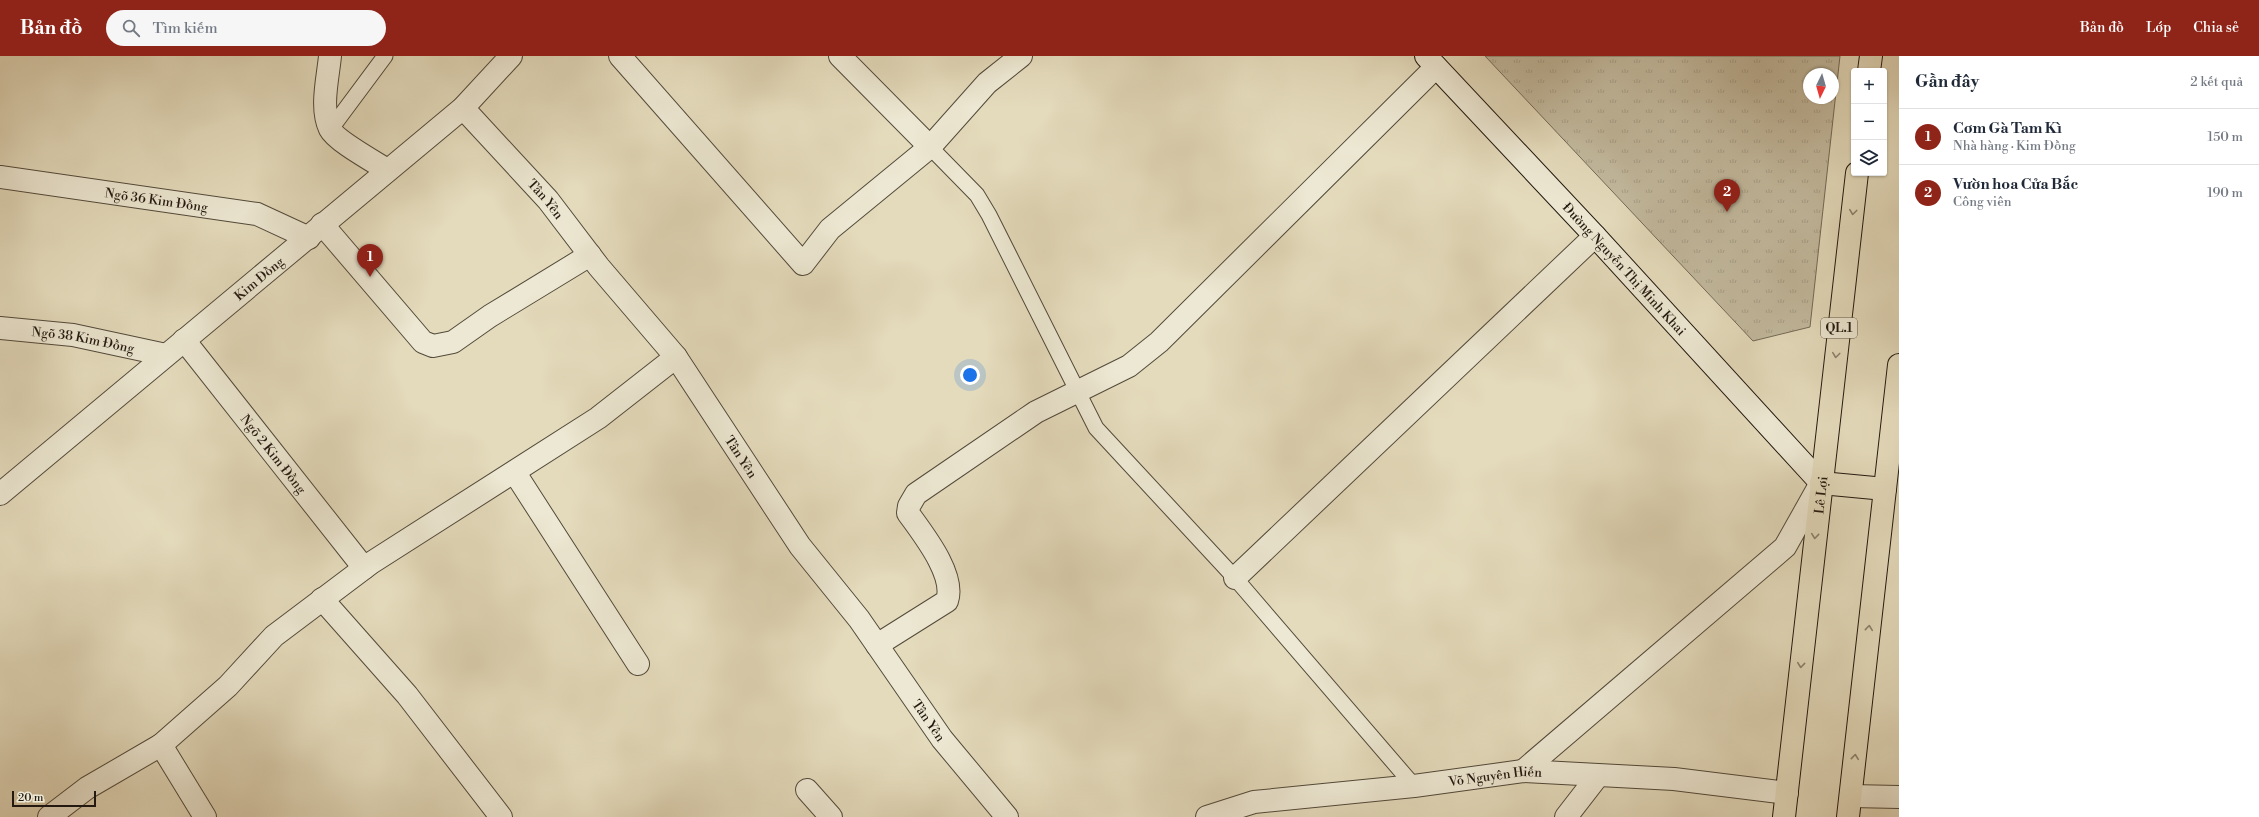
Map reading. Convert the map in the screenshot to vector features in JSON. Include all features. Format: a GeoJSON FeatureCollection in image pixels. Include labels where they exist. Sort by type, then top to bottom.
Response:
{"type":"FeatureCollection","features":[{"type":"Feature","properties":{"kind":"main road"},"geometry":{"type":"LineString","coordinates":[[1869,68],[1871,56]]}},
{"type":"Feature","properties":{"kind":"main road","name":"Lê Lợi"},"geometry":{"type":"LineString","coordinates":[[1784,817],[1857,176]]}},
{"type":"Feature","properties":{"kind":"main road"},"geometry":{"type":"LineString","coordinates":[[1850,806],[1892,490],[1899,365]]}},
{"type":"Feature","properties":{"kind":"main road"},"geometry":{"type":"LineString","coordinates":[[1821,483],[1892,490]]}},
{"type":"Feature","properties":{"kind":"street"},"geometry":{"type":"LineString","coordinates":[[330,56],[326,98],[326,116],[330,130],[338,138],[387,170]]}},
{"type":"Feature","properties":{"kind":"street","name":"Kim Đồng"},"geometry":{"type":"LineString","coordinates":[[0,494],[463,108],[511,56]]}},
{"type":"Feature","properties":{"kind":"street"},"geometry":{"type":"LineString","coordinates":[[620,56],[803,264],[830,229],[930,147],[986,83],[1018,57]]}},
{"type":"Feature","properties":{"kind":"street"},"geometry":{"type":"LineString","coordinates":[[840,56],[930,147]]}},
{"type":"Feature","properties":{"kind":"street"},"geometry":{"type":"LineString","coordinates":[[877,645],[947,601],[949,596],[950,587],[928,539],[908,513],[909,506],[916,494],[1036,412],[1129,366],[1159,342],[1431,61]]}},
{"type":"Feature","properties":{"kind":"street","name":"Đường Nguyễn Thị Minh Khai"},"geometry":{"type":"LineString","coordinates":[[1431,61],[1595,236],[1821,483]]}},
{"type":"Feature","properties":{"kind":"street","name":"Tân Yên"},"geometry":{"type":"LineString","coordinates":[[463,108],[548,200],[590,255],[676,357],[800,546],[859,619],[942,739],[1007,817]]}},
{"type":"Feature","properties":{"kind":"street","name":"Ngõ 36 Kim Đồng"},"geometry":{"type":"LineString","coordinates":[[0,177],[257,214],[316,231]]}},
{"type":"Feature","properties":{"kind":"street"},"geometry":{"type":"LineString","coordinates":[[316,231],[423,342],[433,346],[453,342],[490,316],[590,255]]}},
{"type":"Feature","properties":{"kind":"street"},"geometry":{"type":"LineString","coordinates":[[1235,578],[1595,236]]}},
{"type":"Feature","properties":{"kind":"street","name":"Ngõ 38 Kim Đồng"},"geometry":{"type":"LineString","coordinates":[[0,328],[73,335],[166,355]]}},
{"type":"Feature","properties":{"kind":"street","name":"Ngõ 2 Kim Đồng"},"geometry":{"type":"LineString","coordinates":[[184,340],[364,568]]}},
{"type":"Feature","properties":{"kind":"street"},"geometry":{"type":"LineString","coordinates":[[50,817],[86,788],[161,745],[228,686],[274,636],[364,568],[515,473],[598,418],[676,357]]}},
{"type":"Feature","properties":{"kind":"street"},"geometry":{"type":"LineString","coordinates":[[515,473],[638,664]]}},
{"type":"Feature","properties":{"kind":"street"},"geometry":{"type":"LineString","coordinates":[[1523,772],[1785,547],[1821,483]]}},
{"type":"Feature","properties":{"kind":"street"},"geometry":{"type":"LineString","coordinates":[[322,599],[407,695],[501,817]]}},
{"type":"Feature","properties":{"kind":"street"},"geometry":{"type":"LineString","coordinates":[[161,745],[205,817]]}},
{"type":"Feature","properties":{"kind":"street","name":"Võ Nguyên Hiến"},"geometry":{"type":"LineString","coordinates":[[1207,817],[1254,802],[1414,786],[1523,772],[1674,779],[1787,793]]}},
{"type":"Feature","properties":{"kind":"street"},"geometry":{"type":"LineString","coordinates":[[1566,817],[1596,776]]}},
{"type":"Feature","properties":{"kind":"street"},"geometry":{"type":"LineString","coordinates":[[808,790],[831,817]]}},
{"type":"Feature","properties":{"kind":"street"},"geometry":{"type":"LineString","coordinates":[[1850,806],[1899,797]]}},
{"type":"Feature","properties":{"kind":"lane"},"geometry":{"type":"LineString","coordinates":[[330,130],[385,56]]}},
{"type":"Feature","properties":{"kind":"lane"},"geometry":{"type":"LineString","coordinates":[[930,147],[977,195],[989,215],[1096,428],[1235,578],[1414,786]]}},
{"type":"Feature","properties":{"kind":"green space"},"geometry":{"type":"Polygon","coordinates":[[[1485,56],[1840,56],[1839,68],[1803,68],[1803,104],[1835,104],[1810,327],[1753,341],[1485,56]]]}},
{"type":"Feature","properties":{"kind":"place","name":"Vườn hoa Cửa Bắc"},"geometry":{"type":"Point","coordinates":[1727,212]}},
{"type":"Feature","properties":{"kind":"place","name":"Cơm Gà Tam Kì"},"geometry":{"type":"Point","coordinates":[370,277]}}]}
